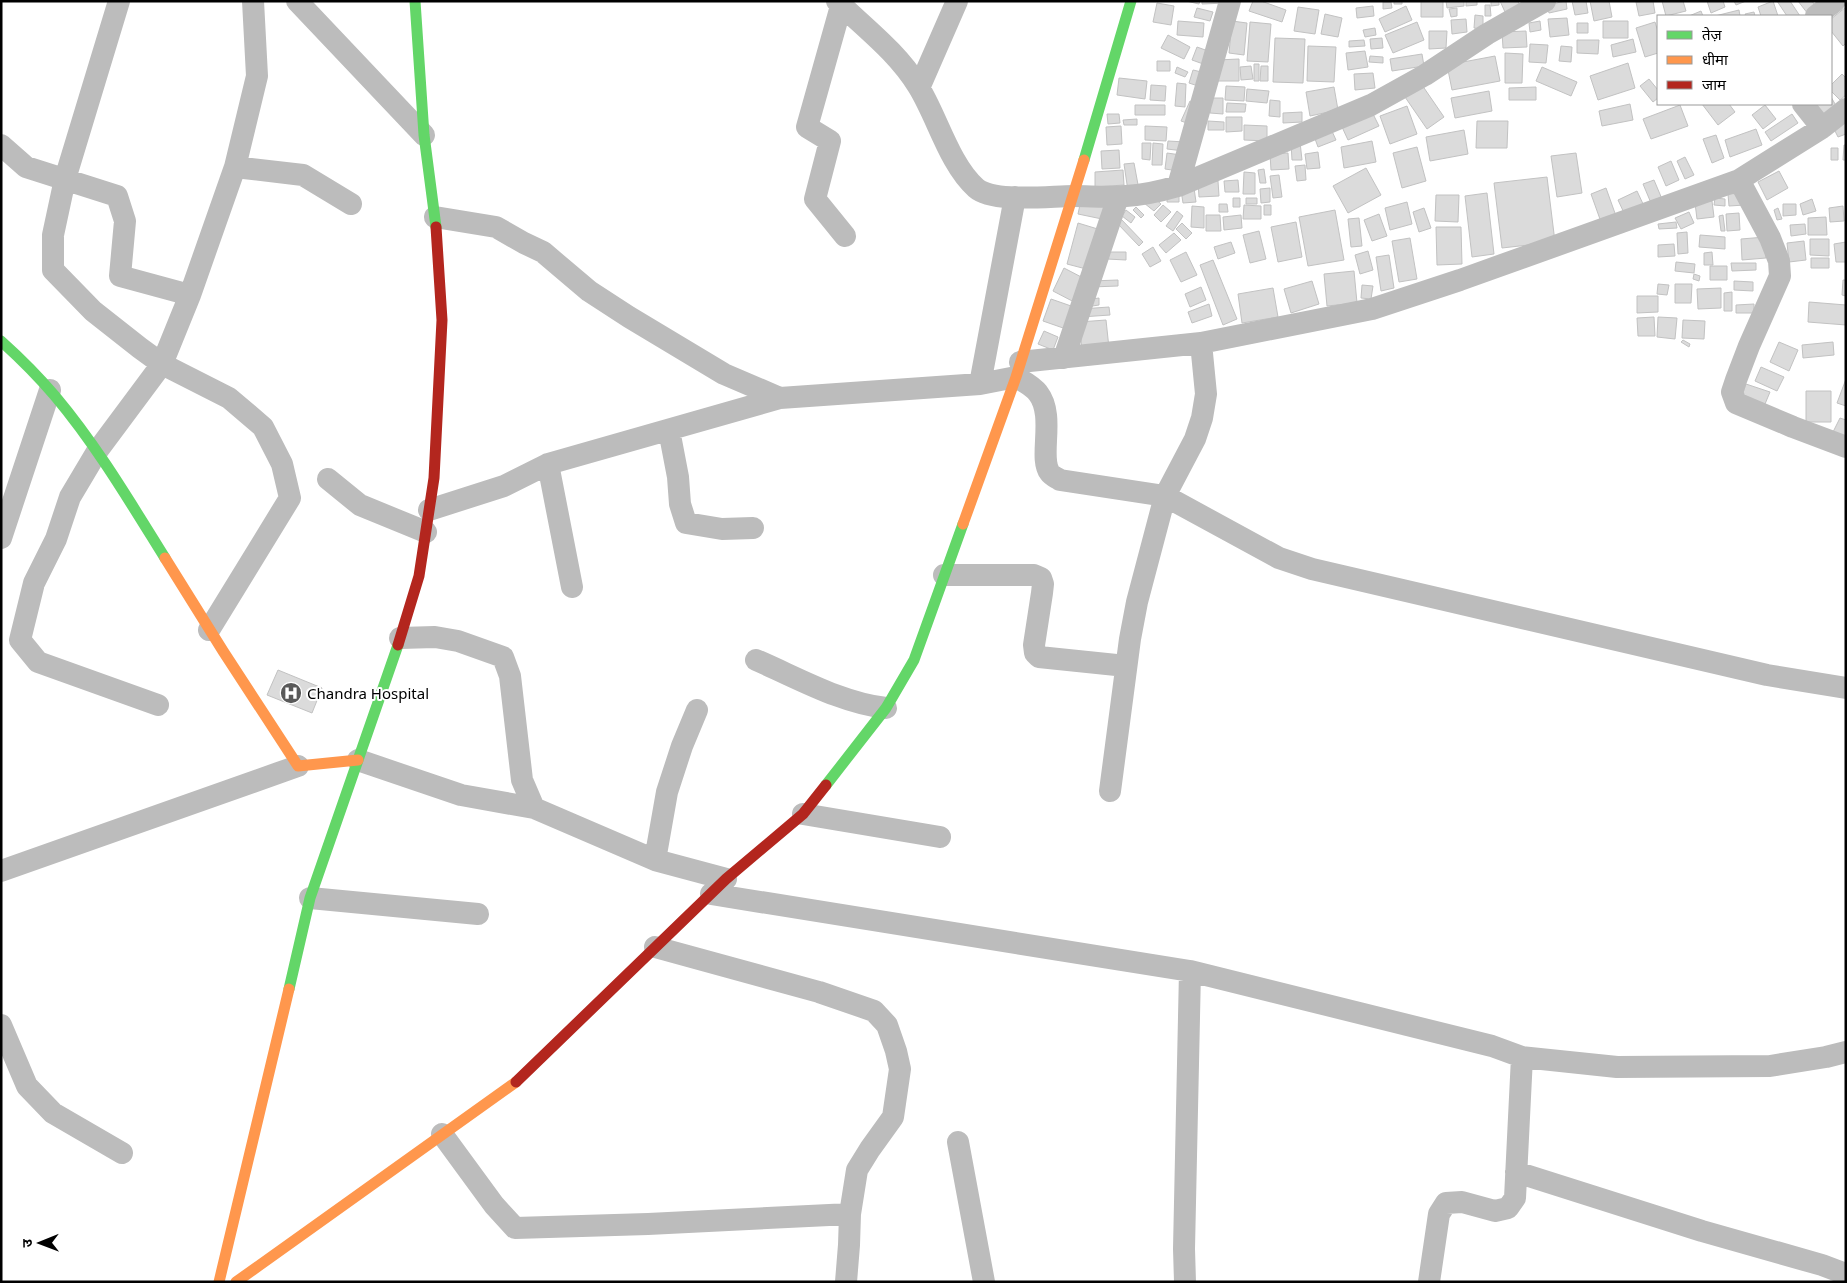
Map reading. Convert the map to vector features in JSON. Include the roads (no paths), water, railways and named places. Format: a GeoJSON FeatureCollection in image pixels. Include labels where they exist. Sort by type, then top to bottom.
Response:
{"type":"FeatureCollection","features":[{"type":"Feature","properties":{"kind":"street"},"geometry":{"type":"LineString","coordinates":[[119,1],[65,179],[53,235],[53,270],[93,311],[162,364],[229,398],[263,426],[282,464],[290,498],[209,630]]}},
{"type":"Feature","properties":{"kind":"street"},"geometry":{"type":"LineString","coordinates":[[158,706],[38,662],[20,640],[34,583],[56,539],[70,497],[98,450],[162,364],[190,295],[235,167],[257,76],[252,1]]}},
{"type":"Feature","properties":{"kind":"street"},"geometry":{"type":"LineString","coordinates":[[297,1],[424,135]]}},
{"type":"Feature","properties":{"kind":"street"},"geometry":{"type":"LineString","coordinates":[[218,1282],[310,898],[400,638],[419,576],[426,532],[434,478],[442,320],[435,217],[424,135],[415,1]]}},
{"type":"Feature","properties":{"kind":"street"},"geometry":{"type":"LineString","coordinates":[[919,88],[957,1]]}},
{"type":"Feature","properties":{"kind":"street"},"geometry":{"type":"LineString","coordinates":[[236,1282],[512,1086],[719,886],[803,814],[886,708],[914,660],[1018,369],[1074,196],[1131,1]]}},
{"type":"Feature","properties":{"kind":"street"},"geometry":{"type":"LineString","coordinates":[[1178,186],[1230,1]]}},
{"type":"Feature","properties":{"kind":"street"},"geometry":{"type":"LineString","coordinates":[[846,236],[815,199],[830,141],[807,127],[839,3],[895,54],[919,88],[964,175],[977,190],[995,196],[1015,197],[1118,197],[1152,193],[1178,186],[1371,106],[1425,76],[1487,34],[1544,1]]}},
{"type":"Feature","properties":{"kind":"street"},"geometry":{"type":"LineString","coordinates":[[1817,15],[1835,1]]}},
{"type":"Feature","properties":{"kind":"street"},"geometry":{"type":"LineString","coordinates":[[1804,105],[1822,128]]}},
{"type":"Feature","properties":{"kind":"street"},"geometry":{"type":"LineString","coordinates":[[429,510],[504,486],[548,464],[780,398],[980,384],[1018,369],[1064,358],[1201,343],[1372,309],[1460,280],[1739,180],[1822,128],[1846,109]]}},
{"type":"Feature","properties":{"kind":"street"},"geometry":{"type":"LineString","coordinates":[[1,145],[26,167],[117,196],[125,220],[120,276],[190,295]]}},
{"type":"Feature","properties":{"kind":"street"},"geometry":{"type":"LineString","coordinates":[[235,167],[303,175],[352,204]]}},
{"type":"Feature","properties":{"kind":"street"},"geometry":{"type":"LineString","coordinates":[[1739,180],[1770,238],[1779,261],[1780,276],[1749,346],[1732,392],[1736,403],[1846,447]]}},
{"type":"Feature","properties":{"kind":"street"},"geometry":{"type":"LineString","coordinates":[[980,384],[1015,197]]}},
{"type":"Feature","properties":{"kind":"street"},"geometry":{"type":"LineString","coordinates":[[1064,358],[1118,197]]}},
{"type":"Feature","properties":{"kind":"street"},"geometry":{"type":"LineString","coordinates":[[435,217],[496,227],[543,252],[589,291],[629,317],[724,374],[780,398]]}},
{"type":"Feature","properties":{"kind":"street"},"geometry":{"type":"LineString","coordinates":[[1,341],[25,362],[50,390],[98,450],[209,630],[298,766]]}},
{"type":"Feature","properties":{"kind":"street"},"geometry":{"type":"LineString","coordinates":[[1110,791],[1126,666],[1137,602],[1165,496],[1195,439],[1202,418],[1206,394],[1201,343]]}},
{"type":"Feature","properties":{"kind":"street"},"geometry":{"type":"LineString","coordinates":[[1018,369],[1038,392],[1045,406],[1048,440],[1045,460],[1050,474],[1060,480],[1165,496],[1279,558],[1312,569],[1767,675],[1846,688]]}},
{"type":"Feature","properties":{"kind":"street"},"geometry":{"type":"LineString","coordinates":[[1,538],[50,390]]}},
{"type":"Feature","properties":{"kind":"street"},"geometry":{"type":"LineString","coordinates":[[668,430],[678,477],[680,504],[686,523],[722,529],[753,528]]}},
{"type":"Feature","properties":{"kind":"street"},"geometry":{"type":"LineString","coordinates":[[548,464],[572,587]]}},
{"type":"Feature","properties":{"kind":"street"},"geometry":{"type":"LineString","coordinates":[[328,479],[360,505],[426,532]]}},
{"type":"Feature","properties":{"kind":"street"},"geometry":{"type":"LineString","coordinates":[[944,575],[1034,575],[1041,578],[1043,584],[1034,645],[1035,653],[1038,657],[1126,666]]}},
{"type":"Feature","properties":{"kind":"street"},"geometry":{"type":"LineString","coordinates":[[400,638],[435,637],[458,641],[503,657],[510,676],[522,780],[534,808]]}},
{"type":"Feature","properties":{"kind":"street"},"geometry":{"type":"LineString","coordinates":[[756,660],[864,705],[886,708]]}},
{"type":"Feature","properties":{"kind":"street"},"geometry":{"type":"LineString","coordinates":[[654,860],[667,792],[696,710]]}},
{"type":"Feature","properties":{"kind":"street"},"geometry":{"type":"LineString","coordinates":[[1,871],[298,766],[358,760],[461,795],[534,808],[719,886],[1190,971],[1492,1046],[1522,1056],[1617,1067],[1770,1066],[1826,1058],[1846,1052]]}},
{"type":"Feature","properties":{"kind":"street"},"geometry":{"type":"LineString","coordinates":[[803,814],[940,837]]}},
{"type":"Feature","properties":{"kind":"street"},"geometry":{"type":"LineString","coordinates":[[310,898],[478,914]]}},
{"type":"Feature","properties":{"kind":"street"},"geometry":{"type":"LineString","coordinates":[[655,948],[718,963],[874,1010],[887,1025],[896,1050],[900,1069],[893,1117],[857,1170],[850,1214],[846,1282]]}},
{"type":"Feature","properties":{"kind":"street"},"geometry":{"type":"LineString","coordinates":[[1185,1282],[1184,1249],[1190,971]]}},
{"type":"Feature","properties":{"kind":"street"},"geometry":{"type":"LineString","coordinates":[[1,1026],[27,1086],[53,1113],[122,1153]]}},
{"type":"Feature","properties":{"kind":"street"},"geometry":{"type":"LineString","coordinates":[[1429,1282],[1439,1214],[1446,1203],[1462,1202],[1495,1211],[1508,1208],[1515,1198],[1522,1056]]}},
{"type":"Feature","properties":{"kind":"street"},"geometry":{"type":"LineString","coordinates":[[442,1134],[494,1205],[514,1228],[648,1224],[850,1214]]}},
{"type":"Feature","properties":{"kind":"street"},"geometry":{"type":"LineString","coordinates":[[958,1142],[984,1282]]}},
{"type":"Feature","properties":{"kind":"street"},"geometry":{"type":"LineString","coordinates":[[1516,1172],[1702,1230],[1822,1273],[1846,1274]]}},
{"type":"Feature","properties":{"kind":"place","name":"Chandra Hospital"},"geometry":{"type":"Point","coordinates":[291,693]}}]}
